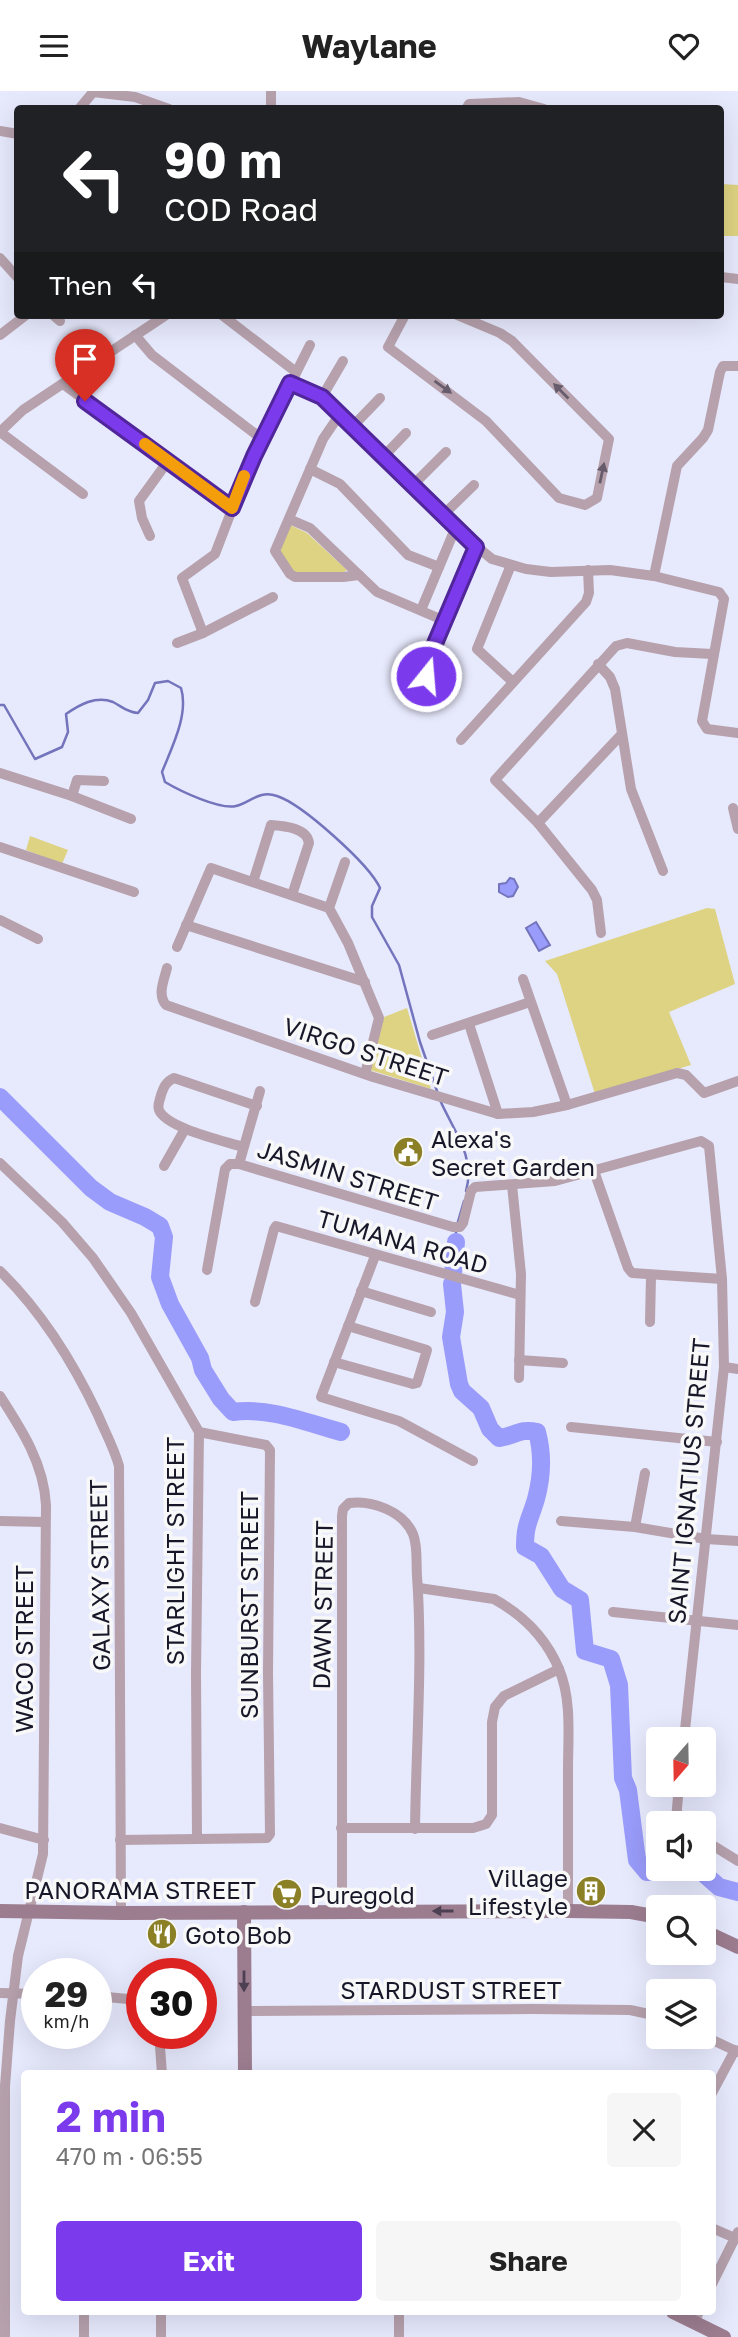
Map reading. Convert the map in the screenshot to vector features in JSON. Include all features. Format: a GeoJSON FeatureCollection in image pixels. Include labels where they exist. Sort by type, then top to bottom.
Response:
{"type":"FeatureCollection","features":[{"type":"Feature","properties":{"kind":"street"},"geometry":{"type":"LineString","coordinates":[[82,105],[94,91],[135,97],[158,105]]}},
{"type":"Feature","properties":{"kind":"street"},"geometry":{"type":"LineString","coordinates":[[468,105],[523,101]]}},
{"type":"Feature","properties":{"kind":"street"},"geometry":{"type":"LineString","coordinates":[[0,258],[14,274]]}},
{"type":"Feature","properties":{"kind":"street"},"geometry":{"type":"LineString","coordinates":[[0,335],[21,319]]}},
{"type":"Feature","properties":{"kind":"street"},"geometry":{"type":"LineString","coordinates":[[83,494],[0,432],[23,410],[160,319]]}},
{"type":"Feature","properties":{"kind":"street"},"geometry":{"type":"LineString","coordinates":[[227,319],[296,372]]}},
{"type":"Feature","properties":{"kind":"street"},"geometry":{"type":"LineString","coordinates":[[403,319],[388,347],[486,421],[559,498],[585,505],[597,498],[609,439],[512,341],[467,319]]}},
{"type":"Feature","properties":{"kind":"street"},"geometry":{"type":"LineString","coordinates":[[135,335],[152,355],[262,439]]}},
{"type":"Feature","properties":{"kind":"street"},"geometry":{"type":"LineString","coordinates":[[203,633],[183,580],[184,575],[215,554],[262,439],[310,345]]}},
{"type":"Feature","properties":{"kind":"street"},"geometry":{"type":"LineString","coordinates":[[322,397],[343,361]]}},
{"type":"Feature","properties":{"kind":"street"},"geometry":{"type":"LineString","coordinates":[[654,576],[677,466],[708,430],[723,366],[738,366]]}},
{"type":"Feature","properties":{"kind":"street"},"geometry":{"type":"LineString","coordinates":[[290,383],[322,397],[455,529],[492,559],[551,572],[588,570],[654,576],[719,591],[724,599],[712,654],[702,722],[707,729],[738,733]]}},
{"type":"Feature","properties":{"kind":"street"},"geometry":{"type":"LineString","coordinates":[[63,384],[232,508]]}},
{"type":"Feature","properties":{"kind":"street"},"geometry":{"type":"LineString","coordinates":[[352,426],[380,398]]}},
{"type":"Feature","properties":{"kind":"street"},"geometry":{"type":"LineString","coordinates":[[340,414],[323,439],[275,551],[290,574],[295,577],[359,575]]}},
{"type":"Feature","properties":{"kind":"street"},"geometry":{"type":"LineString","coordinates":[[383,457],[406,433]]}},
{"type":"Feature","properties":{"kind":"street"},"geometry":{"type":"LineString","coordinates":[[412,486],[446,452]]}},
{"type":"Feature","properties":{"kind":"street"},"geometry":{"type":"LineString","coordinates":[[150,536],[142,518],[139,501],[168,461]]}},
{"type":"Feature","properties":{"kind":"street"},"geometry":{"type":"LineString","coordinates":[[310,468],[340,484],[408,555],[439,567]]}},
{"type":"Feature","properties":{"kind":"street"},"geometry":{"type":"LineString","coordinates":[[442,516],[474,485]]}},
{"type":"Feature","properties":{"kind":"street"},"geometry":{"type":"LineString","coordinates":[[289,519],[310,528],[377,591],[445,621]]}},
{"type":"Feature","properties":{"kind":"street"},"geometry":{"type":"LineString","coordinates":[[421,610],[455,529]]}},
{"type":"Feature","properties":{"kind":"street"},"geometry":{"type":"LineString","coordinates":[[426,676],[425,667],[476,547]]}},
{"type":"Feature","properties":{"kind":"street"},"geometry":{"type":"LineString","coordinates":[[511,565],[477,649],[513,683]]}},
{"type":"Feature","properties":{"kind":"street"},"geometry":{"type":"LineString","coordinates":[[461,740],[586,601],[589,593],[588,570]]}},
{"type":"Feature","properties":{"kind":"street"},"geometry":{"type":"LineString","coordinates":[[177,643],[203,633],[273,597]]}},
{"type":"Feature","properties":{"kind":"street"},"geometry":{"type":"LineString","coordinates":[[601,933],[597,900],[592,890],[538,823],[495,783],[496,778],[598,664],[621,644],[712,654]]}},
{"type":"Feature","properties":{"kind":"street"},"geometry":{"type":"LineString","coordinates":[[598,664],[610,677],[615,689],[631,789],[663,871]]}},
{"type":"Feature","properties":{"kind":"street"},"geometry":{"type":"LineString","coordinates":[[538,823],[621,734]]}},
{"type":"Feature","properties":{"kind":"street"},"geometry":{"type":"LineString","coordinates":[[0,773],[72,796],[131,819]]}},
{"type":"Feature","properties":{"kind":"street"},"geometry":{"type":"LineString","coordinates":[[72,796],[77,780],[104,781]]}},
{"type":"Feature","properties":{"kind":"street"},"geometry":{"type":"LineString","coordinates":[[733,807],[738,829]]}},
{"type":"Feature","properties":{"kind":"street"},"geometry":{"type":"LineString","coordinates":[[253,882],[269,828],[275,825],[303,832],[309,840],[292,895]]}},
{"type":"Feature","properties":{"kind":"street"},"geometry":{"type":"LineString","coordinates":[[0,847],[134,892]]}},
{"type":"Feature","properties":{"kind":"street"},"geometry":{"type":"LineString","coordinates":[[329,908],[345,862]]}},
{"type":"Feature","properties":{"kind":"street"},"geometry":{"type":"LineString","coordinates":[[177,947],[211,868],[329,908],[365,982],[379,1020],[365,1074]]}},
{"type":"Feature","properties":{"kind":"street"},"geometry":{"type":"LineString","coordinates":[[0,921],[38,939]]}},
{"type":"Feature","properties":{"kind":"street"},"geometry":{"type":"LineString","coordinates":[[186,925],[365,982]]}},
{"type":"Feature","properties":{"kind":"street","name":"VIRGO STREET"},"geometry":{"type":"LineString","coordinates":[[167,968],[161,993],[161,999],[166,1005],[365,1074],[498,1114],[533,1112],[567,1105],[679,1072],[702,1093],[738,1081]]}},
{"type":"Feature","properties":{"kind":"street"},"geometry":{"type":"LineString","coordinates":[[523,979],[567,1105]]}},
{"type":"Feature","properties":{"kind":"street"},"geometry":{"type":"LineString","coordinates":[[432,1035],[530,1002]]}},
{"type":"Feature","properties":{"kind":"street"},"geometry":{"type":"LineString","coordinates":[[469,1024],[498,1114]]}},
{"type":"Feature","properties":{"kind":"street"},"geometry":{"type":"LineString","coordinates":[[243,1147],[185,1129],[159,1112],[158,1104],[166,1083],[171,1079],[257,1106]]}},
{"type":"Feature","properties":{"kind":"street"},"geometry":{"type":"LineString","coordinates":[[206,1270],[225,1169],[234,1164],[243,1147],[260,1091]]}},
{"type":"Feature","properties":{"kind":"street"},"geometry":{"type":"LineString","coordinates":[[164,1166],[185,1129]]}},
{"type":"Feature","properties":{"kind":"street","name":"SAINT IGNATIUS STREET"},"geometry":{"type":"LineString","coordinates":[[594,1171],[701,1141],[709,1146],[722,1279],[724,1367],[685,1727]]}},
{"type":"Feature","properties":{"kind":"street","name":"STARLIGHT STREET"},"geometry":{"type":"LineString","coordinates":[[0,1163],[87,1249],[131,1313],[199,1432],[197,1839]]}},
{"type":"Feature","properties":{"kind":"street","name":"JASMIN STREET"},"geometry":{"type":"LineString","coordinates":[[234,1164],[457,1227],[463,1223],[473,1188],[512,1185]]}},
{"type":"Feature","properties":{"kind":"street"},"geometry":{"type":"LineString","coordinates":[[519,1378],[521,1274],[512,1185],[555,1181],[594,1171],[628,1268],[634,1273],[651,1276],[722,1279]]}},
{"type":"Feature","properties":{"kind":"street","name":"TUMANA ROAD"},"geometry":{"type":"LineString","coordinates":[[255,1302],[275,1227],[520,1295]]}},
{"type":"Feature","properties":{"kind":"street"},"geometry":{"type":"LineString","coordinates":[[375,1256],[321,1397],[395,1419],[474,1461]]}},
{"type":"Feature","properties":{"kind":"street","name":"GALAXY STREET"},"geometry":{"type":"LineString","coordinates":[[0,1271],[36,1310],[66,1353],[113,1448],[118,1466],[121,1913]]}},
{"type":"Feature","properties":{"kind":"street"},"geometry":{"type":"LineString","coordinates":[[650,1322],[651,1276]]}},
{"type":"Feature","properties":{"kind":"street"},"geometry":{"type":"LineString","coordinates":[[361,1291],[431,1311]]}},
{"type":"Feature","properties":{"kind":"street"},"geometry":{"type":"LineString","coordinates":[[334,1362],[417,1383],[427,1350],[348,1327]]}},
{"type":"Feature","properties":{"kind":"street"},"geometry":{"type":"LineString","coordinates":[[519,1360],[563,1363]]}},
{"type":"Feature","properties":{"kind":"street"},"geometry":{"type":"LineString","coordinates":[[724,1367],[738,1369]]}},
{"type":"Feature","properties":{"kind":"street","name":"WACO STREET"},"geometry":{"type":"LineString","coordinates":[[0,1396],[18,1423],[39,1467],[46,1493],[44,1840],[18,1956],[5,2086],[5,2337]]}},
{"type":"Feature","properties":{"kind":"street"},"geometry":{"type":"LineString","coordinates":[[570,1427],[717,1442]]}},
{"type":"Feature","properties":{"kind":"street","name":"SUNBURST STREET"},"geometry":{"type":"LineString","coordinates":[[197,1839],[269,1836],[270,1450],[266,1445],[199,1432]]}},
{"type":"Feature","properties":{"kind":"street"},"geometry":{"type":"LineString","coordinates":[[635,1527],[645,1473]]}},
{"type":"Feature","properties":{"kind":"street","name":"DAWN STREET"},"geometry":{"type":"LineString","coordinates":[[342,1912],[342,1517],[349,1503],[367,1502],[380,1505],[405,1523],[414,1535],[419,1588],[415,1829]]}},
{"type":"Feature","properties":{"kind":"street"},"geometry":{"type":"LineString","coordinates":[[0,1521],[45,1522]]}},
{"type":"Feature","properties":{"kind":"street"},"geometry":{"type":"LineString","coordinates":[[561,1521],[635,1527],[706,1539],[738,1541]]}},
{"type":"Feature","properties":{"kind":"street"},"geometry":{"type":"LineString","coordinates":[[419,1588],[494,1599],[534,1630],[559,1669],[568,1702],[568,1911]]}},
{"type":"Feature","properties":{"kind":"street"},"geometry":{"type":"LineString","coordinates":[[613,1612],[738,1625]]}},
{"type":"Feature","properties":{"kind":"street"},"geometry":{"type":"LineString","coordinates":[[341,1828],[473,1828],[486,1824],[492,1815],[492,1722],[495,1707],[505,1696],[559,1669]]}},
{"type":"Feature","properties":{"kind":"street"},"geometry":{"type":"LineString","coordinates":[[0,1828],[44,1840]]}},
{"type":"Feature","properties":{"kind":"street"},"geometry":{"type":"LineString","coordinates":[[120,1840],[197,1839]]}},
{"type":"Feature","properties":{"kind":"street"},"geometry":{"type":"LineString","coordinates":[[716,1846],[738,1857]]}},
{"type":"Feature","properties":{"kind":"street","name":"PANORAMA STREET"},"geometry":{"type":"LineString","coordinates":[[0,1911],[568,1911],[646,1915]]}},
{"type":"Feature","properties":{"kind":"street"},"geometry":{"type":"LineString","coordinates":[[244,1912],[244,2070]]}},
{"type":"Feature","properties":{"kind":"street"},"geometry":{"type":"LineString","coordinates":[[716,1937],[738,1947]]}},
{"type":"Feature","properties":{"kind":"street"},"geometry":{"type":"LineString","coordinates":[[0,1993],[21,1994]]}},
{"type":"Feature","properties":{"kind":"street","name":"STARDUST STREET"},"geometry":{"type":"LineString","coordinates":[[244,2011],[534,2009],[630,2010],[646,2013]]}},
{"type":"Feature","properties":{"kind":"street"},"geometry":{"type":"LineString","coordinates":[[716,2042],[736,2051],[716,2086]]}},
{"type":"Feature","properties":{"kind":"street"},"geometry":{"type":"LineString","coordinates":[[160,2049],[162,2070]]}},
{"type":"Feature","properties":{"kind":"street"},"geometry":{"type":"LineString","coordinates":[[716,2229],[736,2235],[716,2276]]}},
{"type":"Feature","properties":{"kind":"street"},"geometry":{"type":"LineString","coordinates":[[84,2315],[84,2337]]}},
{"type":"Feature","properties":{"kind":"street"},"geometry":{"type":"LineString","coordinates":[[161,2315],[161,2337]]}},
{"type":"Feature","properties":{"kind":"street"},"geometry":{"type":"LineString","coordinates":[[399,2315],[399,2337]]}},
{"type":"Feature","properties":{"kind":"street"},"geometry":{"type":"LineString","coordinates":[[696,2317],[724,2337]]}},
{"type":"Feature","properties":{"kind":"shaded area"},"geometry":{"type":"Polygon","coordinates":[[[724,184],[738,185],[738,236],[724,236],[724,184]]]}},
{"type":"Feature","properties":{"kind":"shaded area"},"geometry":{"type":"Polygon","coordinates":[[[290,525],[307,533],[347,570],[342,573],[293,572],[278,551],[290,525]]]}},
{"type":"Feature","properties":{"kind":"shaded area"},"geometry":{"type":"Polygon","coordinates":[[[30,836],[68,850],[62,864],[26,850],[30,836]]]}},
{"type":"Feature","properties":{"kind":"shaded area"},"geometry":{"type":"Polygon","coordinates":[[[707,908],[715,909],[735,984],[669,1012],[691,1065],[595,1094],[557,974],[545,961],[707,908]]]}},
{"type":"Feature","properties":{"kind":"shaded area"},"geometry":{"type":"Polygon","coordinates":[[[407,1008],[431,1089],[370,1070],[384,1017],[407,1008]]]}},
{"type":"Feature","properties":{"kind":"water"},"geometry":{"type":"Polygon","coordinates":[[[510,878],[514,879],[518,887],[513,896],[508,897],[499,892],[499,884],[506,883],[510,878]]]}},
{"type":"Feature","properties":{"kind":"water"},"geometry":{"type":"Polygon","coordinates":[[[536,922],[550,945],[539,951],[526,928],[536,922]]]}},
{"type":"Feature","properties":{"kind":"waterway"},"geometry":{"type":"LineString","coordinates":[[0,705],[4,705],[35,759],[62,747],[68,732],[66,714],[82,704],[107,700],[138,713],[148,700],[155,683],[168,681],[181,688],[183,709],[175,741],[162,772],[165,782],[200,799],[220,805],[236,806],[265,794],[277,796],[318,822],[363,865],[380,888],[372,906],[372,917],[399,965],[420,1042],[438,1094]]}},
{"type":"Feature","properties":{"kind":"waterway"},"geometry":{"type":"LineString","coordinates":[[0,1097],[91,1188],[110,1202],[160,1226],[164,1237],[160,1277],[170,1304],[200,1358],[203,1370],[221,1399],[233,1412],[274,1414],[341,1432]]}},
{"type":"Feature","properties":{"kind":"waterway"},"geometry":{"type":"LineString","coordinates":[[440,1100],[466,1155],[466,1191]]}},
{"type":"Feature","properties":{"kind":"waterway"},"geometry":{"type":"LineString","coordinates":[[457,1225],[464,1201]]}},
{"type":"Feature","properties":{"kind":"waterway"},"geometry":{"type":"LineString","coordinates":[[456,1231],[456,1242]]}},
{"type":"Feature","properties":{"kind":"waterway"},"geometry":{"type":"LineString","coordinates":[[453,1273],[456,1242]]}},
{"type":"Feature","properties":{"kind":"waterway"},"geometry":{"type":"LineString","coordinates":[[452,1284],[455,1312],[451,1337],[462,1391],[481,1408],[490,1429],[499,1438],[522,1432],[537,1432],[541,1474],[527,1527],[525,1547],[541,1556],[562,1589],[580,1600],[585,1651],[611,1659],[619,1685],[623,1778],[628,1790],[637,1860],[646,1871]]}},
{"type":"Feature","properties":{"kind":"waterway"},"geometry":{"type":"LineString","coordinates":[[712,1881],[719,1887],[738,1892]]}},
{"type":"Feature","properties":{"kind":"slow traffic"},"geometry":{"type":"LineString","coordinates":[[145,444],[232,508],[244,476]]}},
{"type":"Feature","properties":{"kind":"place","name":"Alexa's Secret Garden"},"geometry":{"type":"Point","coordinates":[408,1152]}},
{"type":"Feature","properties":{"kind":"place","name":"Village Lifestyle"},"geometry":{"type":"Point","coordinates":[591,1891]}},
{"type":"Feature","properties":{"kind":"place","name":"Puregold"},"geometry":{"type":"Point","coordinates":[287,1894]}},
{"type":"Feature","properties":{"kind":"place","name":"Goto Bob"},"geometry":{"type":"Point","coordinates":[162,1934]}},
{"type":"Feature","properties":{"kind":"route"},"geometry":{"type":"LineString","coordinates":[[85,401],[232,508],[290,383],[322,397],[476,547],[425,667],[426,676]]}}]}
